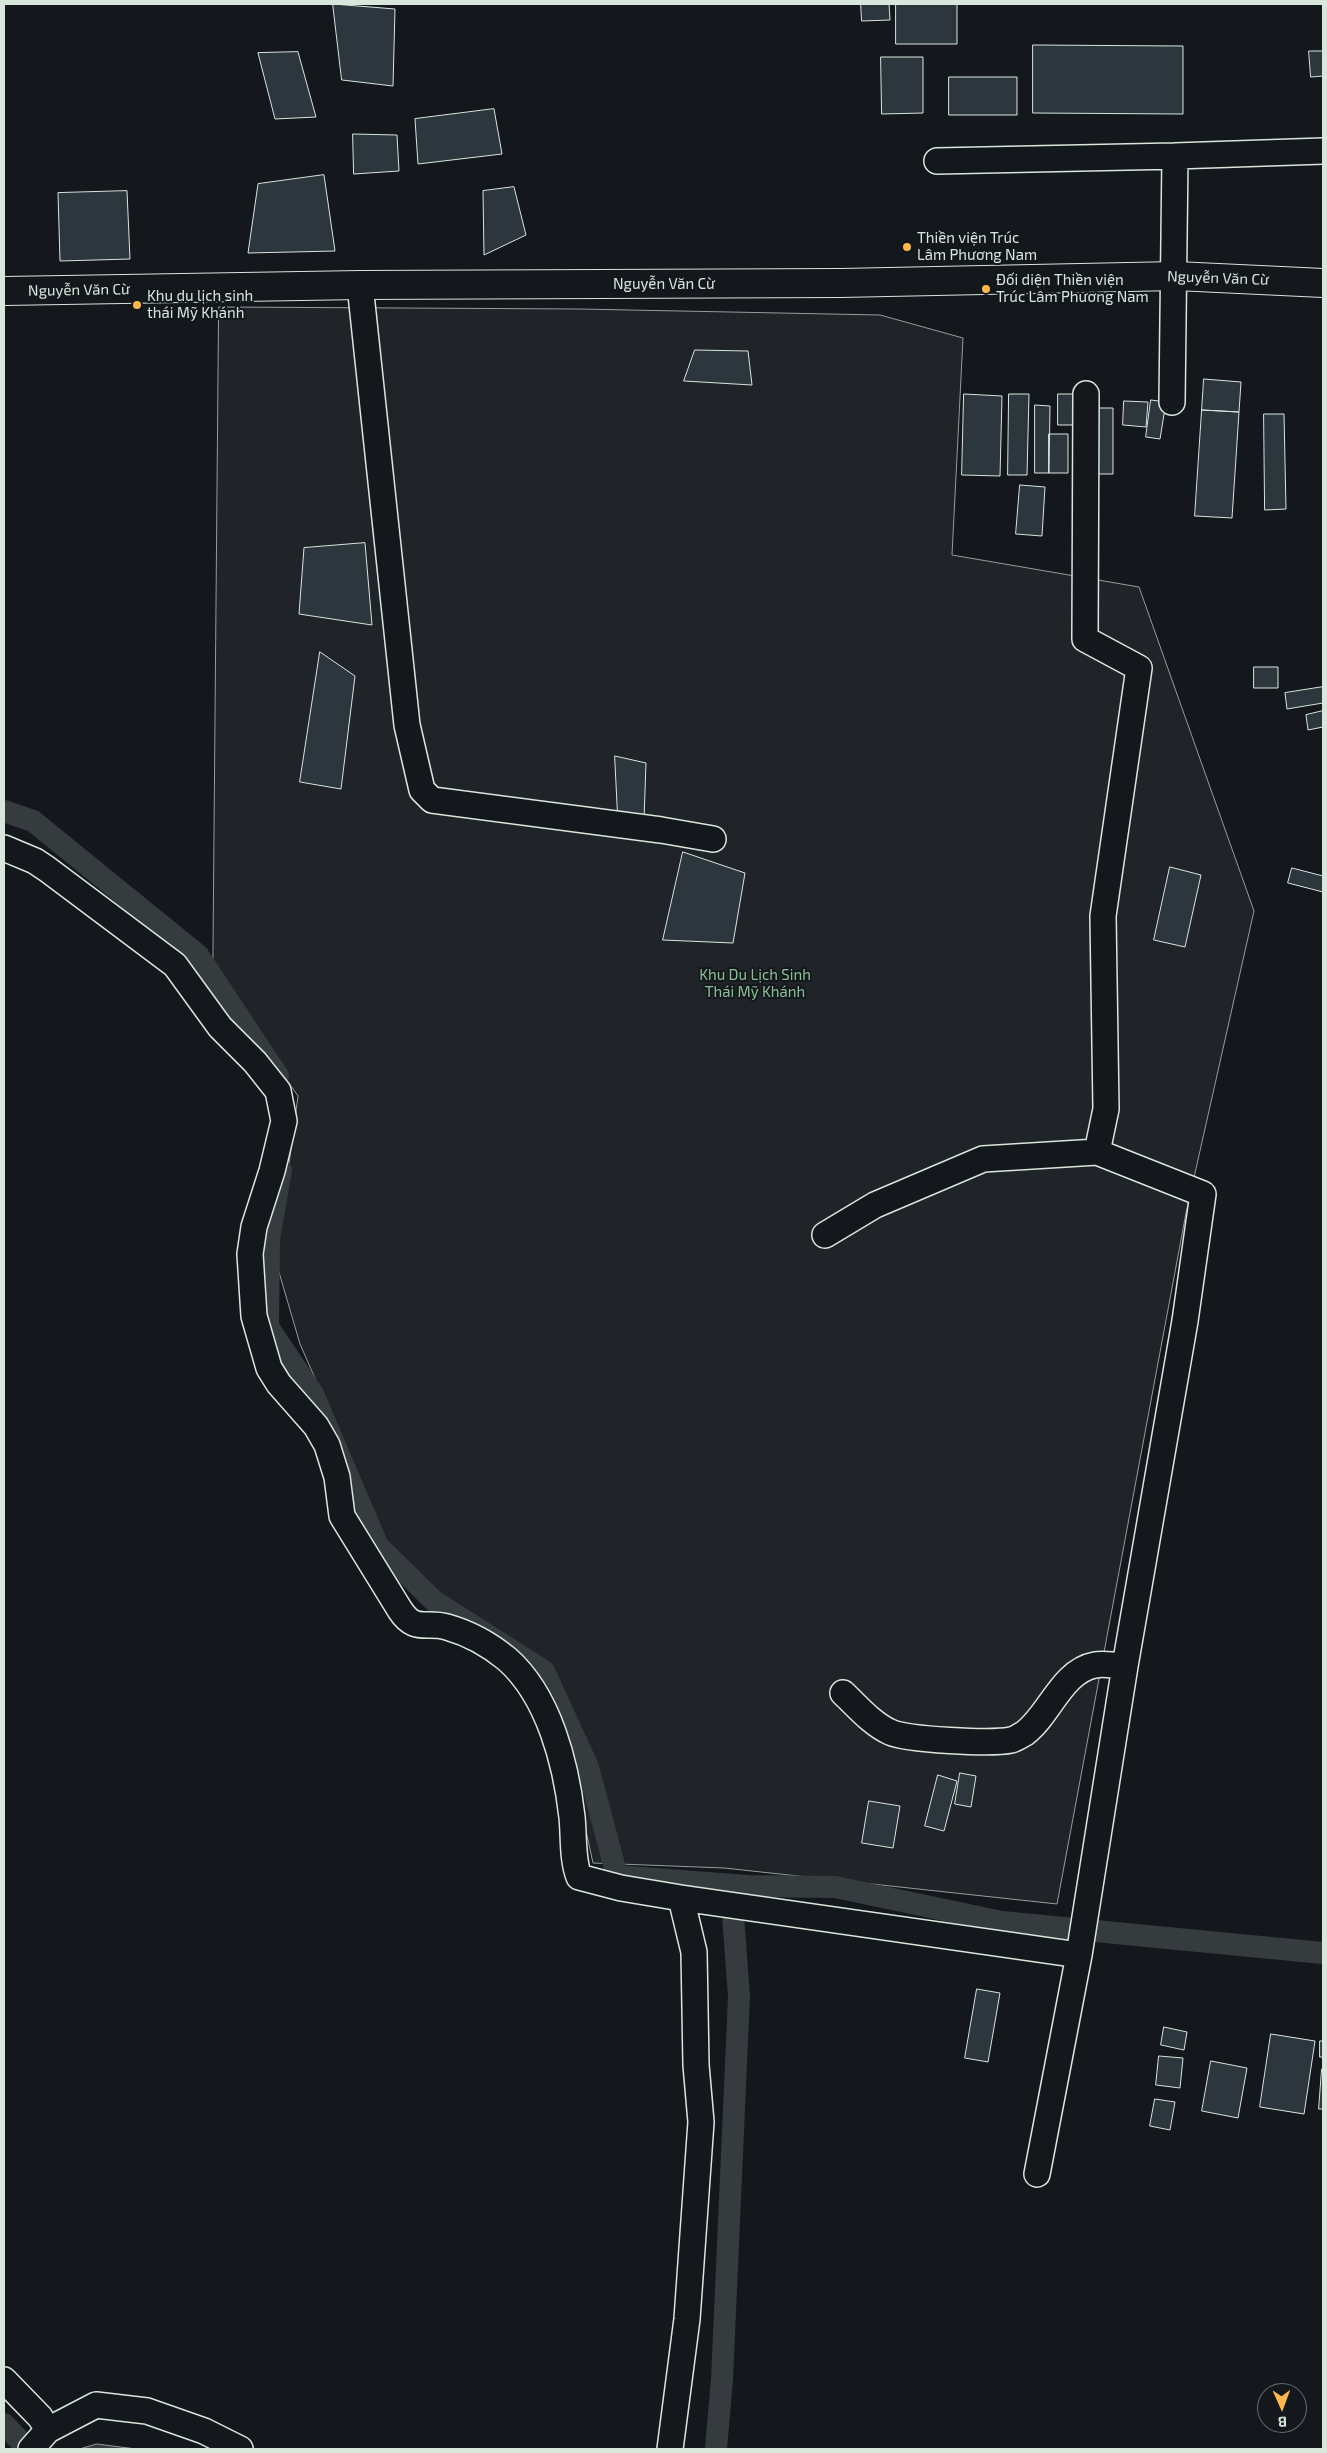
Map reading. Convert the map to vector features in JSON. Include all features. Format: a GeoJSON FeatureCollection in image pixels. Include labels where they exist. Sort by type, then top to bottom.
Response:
{"type":"FeatureCollection","features":[{"type":"Feature","properties":{"kind":"main road","name":"Nguyễn Văn Cừ"},"geometry":{"type":"LineString","coordinates":[[4,291],[360,285],[840,283],[1176,276],[1322,282]]}},
{"type":"Feature","properties":{"kind":"street"},"geometry":{"type":"LineString","coordinates":[[937,161],[1323,151]]}},
{"type":"Feature","properties":{"kind":"street"},"geometry":{"type":"LineString","coordinates":[[1172,402],[1176,276],[1175,156]]}},
{"type":"Feature","properties":{"kind":"street"},"geometry":{"type":"LineString","coordinates":[[360,285],[407,725],[422,790],[432,800],[660,830],[712,840]]}},
{"type":"Feature","properties":{"kind":"street"},"geometry":{"type":"LineString","coordinates":[[1086,394],[1085,639],[1139,668],[1103,916],[1106,1109],[1098,1152]]}},
{"type":"Feature","properties":{"kind":"street"},"geometry":{"type":"LineString","coordinates":[[4,848],[41,865],[175,965],[220,1027],[255,1062],[278,1091],[284,1121],[274,1162],[254,1227],[250,1254],[254,1316],[269,1368],[279,1384],[316,1426],[327,1445],[337,1477],[342,1516],[400,1610],[410,1621],[424,1626],[444,1626],[490,1646],[508,1660],[532,1692],[562,1755],[568,1779],[579,1877],[622,1888],[693,1900],[1080,1953]]}},
{"type":"Feature","properties":{"kind":"street"},"geometry":{"type":"LineString","coordinates":[[825,1235],[875,1205],[983,1159],[1098,1152],[1203,1194],[1185,1321],[1126,1666],[1080,1953],[1037,2174]]}},
{"type":"Feature","properties":{"kind":"street"},"geometry":{"type":"LineString","coordinates":[[843,1693],[877,1724],[898,1736],[996,1741],[1012,1740],[1032,1727],[1059,1692],[1077,1673],[1097,1664],[1126,1666]]}},
{"type":"Feature","properties":{"kind":"street"},"geometry":{"type":"LineString","coordinates":[[670,2449],[687,2318],[701,2122],[696,2065],[695,1966],[689,1924],[693,1900]]}},
{"type":"Feature","properties":{"kind":"street"},"geometry":{"type":"LineString","coordinates":[[4,2380],[40,2418],[42,2437],[96,2405],[147,2411],[204,2431],[240,2449]]}},
{"type":"Feature","properties":{"kind":"green space","name":"Khu Du Lịch Sinh Thái Mỹ Khánh"},"geometry":{"type":"Polygon","coordinates":[[[219,307],[580,309],[880,315],[963,338],[952,555],[1139,587],[1254,911],[1186,1213],[1057,1904],[724,1868],[593,1863],[550,1667],[399,1570],[300,1344],[276,1262],[298,1096],[213,975],[219,307]]]}},
{"type":"Feature","properties":{"kind":"shaded area"},"geometry":{"type":"Polygon","coordinates":[[[97,2444],[136,2449],[80,2449],[97,2444]]]}},
{"type":"Feature","properties":{"kind":"building"},"geometry":{"type":"Polygon","coordinates":[[[333,4],[395,9],[393,86],[342,80],[333,4]]]}},
{"type":"Feature","properties":{"kind":"building"},"geometry":{"type":"Polygon","coordinates":[[[861,4],[889,4],[890,20],[862,21],[861,4]]]}},
{"type":"Feature","properties":{"kind":"building"},"geometry":{"type":"Polygon","coordinates":[[[896,4],[957,4],[957,44],[896,44],[896,4]]]}},
{"type":"Feature","properties":{"kind":"building"},"geometry":{"type":"Polygon","coordinates":[[[1033,45],[1183,46],[1183,114],[1033,113],[1033,45]]]}},
{"type":"Feature","properties":{"kind":"building"},"geometry":{"type":"Polygon","coordinates":[[[1309,51],[1323,51],[1323,76],[1311,77],[1309,51]]]}},
{"type":"Feature","properties":{"kind":"building"},"geometry":{"type":"Polygon","coordinates":[[[298,52],[316,117],[275,119],[258,53],[298,52]]]}},
{"type":"Feature","properties":{"kind":"building"},"geometry":{"type":"Polygon","coordinates":[[[881,57],[923,57],[923,113],[882,114],[881,57]]]}},
{"type":"Feature","properties":{"kind":"building"},"geometry":{"type":"Polygon","coordinates":[[[949,77],[1017,77],[1017,115],[949,115],[949,77]]]}},
{"type":"Feature","properties":{"kind":"building"},"geometry":{"type":"Polygon","coordinates":[[[494,109],[502,154],[418,164],[415,119],[494,109]]]}},
{"type":"Feature","properties":{"kind":"building"},"geometry":{"type":"Polygon","coordinates":[[[353,134],[397,135],[399,171],[354,174],[353,134]]]}},
{"type":"Feature","properties":{"kind":"building"},"geometry":{"type":"Polygon","coordinates":[[[324,175],[335,251],[248,253],[258,184],[324,175]]]}},
{"type":"Feature","properties":{"kind":"building"},"geometry":{"type":"Polygon","coordinates":[[[514,187],[526,235],[484,255],[483,191],[514,187]]]}},
{"type":"Feature","properties":{"kind":"building"},"geometry":{"type":"Polygon","coordinates":[[[127,191],[130,259],[60,261],[58,193],[127,191]]]}},
{"type":"Feature","properties":{"kind":"building"},"geometry":{"type":"Polygon","coordinates":[[[695,350],[748,351],[752,385],[684,381],[695,350]]]}},
{"type":"Feature","properties":{"kind":"building"},"geometry":{"type":"Polygon","coordinates":[[[1204,379],[1241,382],[1239,412],[1202,410],[1204,379]]]}},
{"type":"Feature","properties":{"kind":"building"},"geometry":{"type":"Polygon","coordinates":[[[964,394],[1002,396],[1000,476],[962,475],[964,394]]]}},
{"type":"Feature","properties":{"kind":"building"},"geometry":{"type":"Polygon","coordinates":[[[1009,394],[1029,394],[1027,475],[1008,475],[1009,394]]]}},
{"type":"Feature","properties":{"kind":"building"},"geometry":{"type":"Polygon","coordinates":[[[1058,394],[1073,394],[1073,425],[1058,425],[1058,394]]]}},
{"type":"Feature","properties":{"kind":"building"},"geometry":{"type":"Polygon","coordinates":[[[1151,400],[1166,402],[1160,439],[1146,437],[1151,400]]]}},
{"type":"Feature","properties":{"kind":"building"},"geometry":{"type":"Polygon","coordinates":[[[1124,401],[1148,402],[1146,427],[1123,425],[1124,401]]]}},
{"type":"Feature","properties":{"kind":"building"},"geometry":{"type":"Polygon","coordinates":[[[1035,405],[1050,406],[1049,473],[1035,473],[1035,405]]]}},
{"type":"Feature","properties":{"kind":"building"},"geometry":{"type":"Polygon","coordinates":[[[1095,408],[1113,408],[1113,474],[1096,474],[1095,408]]]}},
{"type":"Feature","properties":{"kind":"building"},"geometry":{"type":"Polygon","coordinates":[[[1202,410],[1239,412],[1232,518],[1195,516],[1202,410]]]}},
{"type":"Feature","properties":{"kind":"building"},"geometry":{"type":"Polygon","coordinates":[[[1264,414],[1284,414],[1286,509],[1265,510],[1264,414]]]}},
{"type":"Feature","properties":{"kind":"building"},"geometry":{"type":"Polygon","coordinates":[[[1049,434],[1068,434],[1068,473],[1049,473],[1049,434]]]}},
{"type":"Feature","properties":{"kind":"building"},"geometry":{"type":"Polygon","coordinates":[[[1020,485],[1045,487],[1042,536],[1016,534],[1020,485]]]}},
{"type":"Feature","properties":{"kind":"building"},"geometry":{"type":"Polygon","coordinates":[[[365,543],[372,625],[299,614],[304,548],[365,543]]]}},
{"type":"Feature","properties":{"kind":"building"},"geometry":{"type":"Polygon","coordinates":[[[320,652],[355,676],[341,789],[300,782],[320,652]]]}},
{"type":"Feature","properties":{"kind":"building"},"geometry":{"type":"Polygon","coordinates":[[[1254,667],[1278,667],[1278,688],[1254,688],[1254,667]]]}},
{"type":"Feature","properties":{"kind":"building"},"geometry":{"type":"Polygon","coordinates":[[[1323,687],[1323,703],[1287,709],[1285,693],[1323,687]]]}},
{"type":"Feature","properties":{"kind":"building"},"geometry":{"type":"Polygon","coordinates":[[[1323,711],[1323,727],[1308,730],[1306,715],[1323,711]]]}},
{"type":"Feature","properties":{"kind":"building"},"geometry":{"type":"Polygon","coordinates":[[[615,756],[646,763],[644,819],[618,816],[615,756]]]}},
{"type":"Feature","properties":{"kind":"building"},"geometry":{"type":"Polygon","coordinates":[[[683,852],[745,873],[733,943],[663,940],[683,852]]]}},
{"type":"Feature","properties":{"kind":"building"},"geometry":{"type":"Polygon","coordinates":[[[1170,867],[1201,875],[1185,947],[1154,940],[1170,867]]]}},
{"type":"Feature","properties":{"kind":"building"},"geometry":{"type":"Polygon","coordinates":[[[1292,868],[1323,876],[1323,892],[1288,883],[1292,868]]]}},
{"type":"Feature","properties":{"kind":"building"},"geometry":{"type":"Polygon","coordinates":[[[960,1773],[976,1776],[971,1807],[955,1804],[960,1773]]]}},
{"type":"Feature","properties":{"kind":"building"},"geometry":{"type":"Polygon","coordinates":[[[938,1775],[957,1781],[944,1831],[925,1826],[938,1775]]]}},
{"type":"Feature","properties":{"kind":"building"},"geometry":{"type":"Polygon","coordinates":[[[869,1801],[900,1806],[893,1848],[862,1843],[869,1801]]]}},
{"type":"Feature","properties":{"kind":"building"},"geometry":{"type":"Polygon","coordinates":[[[977,1989],[1000,1993],[988,2062],[965,2058],[977,1989]]]}},
{"type":"Feature","properties":{"kind":"building"},"geometry":{"type":"Polygon","coordinates":[[[1164,2027],[1187,2032],[1184,2050],[1161,2045],[1164,2027]]]}},
{"type":"Feature","properties":{"kind":"building"},"geometry":{"type":"Polygon","coordinates":[[[1271,2034],[1315,2041],[1304,2114],[1260,2107],[1271,2034]]]}},
{"type":"Feature","properties":{"kind":"building"},"geometry":{"type":"Polygon","coordinates":[[[1320,2041],[1323,2041],[1323,2057],[1320,2057],[1320,2041]]]}},
{"type":"Feature","properties":{"kind":"building"},"geometry":{"type":"Polygon","coordinates":[[[1159,2056],[1183,2058],[1180,2088],[1156,2085],[1159,2056]]]}},
{"type":"Feature","properties":{"kind":"building"},"geometry":{"type":"Polygon","coordinates":[[[1211,2061],[1247,2068],[1238,2118],[1202,2111],[1211,2061]]]}},
{"type":"Feature","properties":{"kind":"building"},"geometry":{"type":"Polygon","coordinates":[[[1322,2069],[1323,2109],[1319,2109],[1322,2069]]]}},
{"type":"Feature","properties":{"kind":"building"},"geometry":{"type":"Polygon","coordinates":[[[1155,2099],[1175,2102],[1170,2130],[1150,2126],[1155,2099]]]}},
{"type":"Feature","properties":{"kind":"waterway"},"geometry":{"type":"LineString","coordinates":[[4,811],[33,821],[198,955],[278,1076]]}},
{"type":"Feature","properties":{"kind":"waterway"},"geometry":{"type":"LineString","coordinates":[[281,1170],[269,1239],[268,1327],[313,1394],[378,1546],[434,1601],[544,1671],[588,1767],[617,1876],[747,1886]]}},
{"type":"Feature","properties":{"kind":"waterway"},"geometry":{"type":"LineString","coordinates":[[716,2449],[722,2379],[739,1996],[733,1916],[747,1886],[835,1887],[1002,1922],[1323,1953]]}},
{"type":"Feature","properties":{"kind":"waterway"},"geometry":{"type":"LineString","coordinates":[[4,2424],[28,2449]]}},
{"type":"Feature","properties":{"kind":"place","name":"Thiền viện Trúc Lâm Phương Nam"},"geometry":{"type":"Point","coordinates":[907,247]}},
{"type":"Feature","properties":{"kind":"place","name":"Đối diện Thiền viện Trúc Lâm Phương Nam"},"geometry":{"type":"Point","coordinates":[986,289]}},
{"type":"Feature","properties":{"kind":"place","name":"Khu du lịch sinh thái Mỹ Khánh"},"geometry":{"type":"Point","coordinates":[137,305]}}]}
